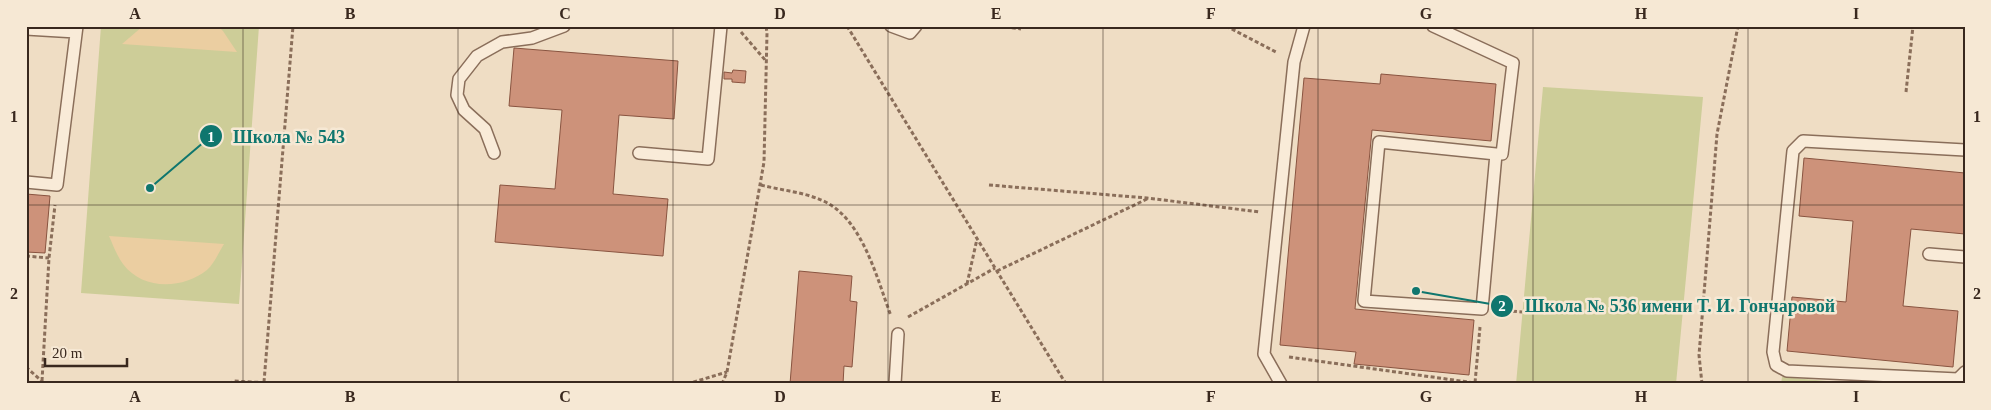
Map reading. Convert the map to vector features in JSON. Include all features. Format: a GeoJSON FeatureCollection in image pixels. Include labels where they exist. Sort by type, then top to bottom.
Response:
{"type":"FeatureCollection","features":[{"type":"Feature","properties":{"kind":"lane"},"geometry":{"type":"LineString","coordinates":[[494,153],[485,129],[464,110],[457,95],[459,78],[477,56],[502,42],[532,38],[564,26]]}},
{"type":"Feature","properties":{"kind":"lane"},"geometry":{"type":"LineString","coordinates":[[639,154],[708,159],[722,26]]}},
{"type":"Feature","properties":{"kind":"lane"},"geometry":{"type":"LineString","coordinates":[[891,26],[910,34],[916,26]]}},
{"type":"Feature","properties":{"kind":"lane"},"geometry":{"type":"LineString","coordinates":[[1281,384],[1264,354],[1294,62],[1304,26]]}},
{"type":"Feature","properties":{"kind":"lane"},"geometry":{"type":"LineString","coordinates":[[1433,26],[1513,63],[1502,154],[1379,142],[1364,301],[1482,309],[1496,154]]}},
{"type":"Feature","properties":{"kind":"lane"},"geometry":{"type":"LineString","coordinates":[[26,29],[77,29],[57,185],[26,182]]}},
{"type":"Feature","properties":{"kind":"lane"},"geometry":{"type":"LineString","coordinates":[[1965,150],[1804,142],[1793,151],[1773,352],[1776,365],[1787,371],[1958,379],[1965,372]]}},
{"type":"Feature","properties":{"kind":"lane"},"geometry":{"type":"LineString","coordinates":[[1929,254],[1965,257]]}},
{"type":"Feature","properties":{"kind":"lane"},"geometry":{"type":"LineString","coordinates":[[895,384],[896,329]]}},
{"type":"Feature","properties":{"kind":"path"},"geometry":{"type":"LineString","coordinates":[[264,382],[293,26]]}},
{"type":"Feature","properties":{"kind":"path"},"geometry":{"type":"LineString","coordinates":[[735,26],[766,62]]}},
{"type":"Feature","properties":{"kind":"path"},"geometry":{"type":"LineString","coordinates":[[722,384],[727,372],[764,162],[766,26]]}},
{"type":"Feature","properties":{"kind":"path"},"geometry":{"type":"LineString","coordinates":[[847,26],[1066,384]]}},
{"type":"Feature","properties":{"kind":"path"},"geometry":{"type":"LineString","coordinates":[[999,26],[1021,30]]}},
{"type":"Feature","properties":{"kind":"path"},"geometry":{"type":"LineString","coordinates":[[1226,26],[1294,62]]}},
{"type":"Feature","properties":{"kind":"path"},"geometry":{"type":"LineString","coordinates":[[1702,384],[1699,355],[1717,134],[1738,26]]}},
{"type":"Feature","properties":{"kind":"path"},"geometry":{"type":"LineString","coordinates":[[1906,92],[1913,26]]}},
{"type":"Feature","properties":{"kind":"path"},"geometry":{"type":"LineString","coordinates":[[43,382],[49,258],[57,185]]}},
{"type":"Feature","properties":{"kind":"path"},"geometry":{"type":"LineString","coordinates":[[761,185],[822,200],[842,213],[863,242],[896,329],[967,284],[1147,198]]}},
{"type":"Feature","properties":{"kind":"path"},"geometry":{"type":"LineString","coordinates":[[988,185],[1147,198],[1278,214]]}},
{"type":"Feature","properties":{"kind":"path"},"geometry":{"type":"LineString","coordinates":[[967,284],[977,238]]}},
{"type":"Feature","properties":{"kind":"path"},"geometry":{"type":"LineString","coordinates":[[26,256],[49,258]]}},
{"type":"Feature","properties":{"kind":"path"},"geometry":{"type":"LineString","coordinates":[[1264,354],[1475,383],[1482,309],[1522,312]]}},
{"type":"Feature","properties":{"kind":"path"},"geometry":{"type":"LineString","coordinates":[[26,367],[43,382]]}},
{"type":"Feature","properties":{"kind":"path"},"geometry":{"type":"LineString","coordinates":[[687,384],[727,372]]}},
{"type":"Feature","properties":{"kind":"path"},"geometry":{"type":"LineString","coordinates":[[230,384],[234,380],[287,384]]}},
{"type":"Feature","properties":{"kind":"green space"},"geometry":{"type":"Polygon","coordinates":[[[101,26],[259,26],[239,304],[81,293],[101,26]]]}},
{"type":"Feature","properties":{"kind":"green space"},"geometry":{"type":"Polygon","coordinates":[[[1543,87],[1703,97],[1676,384],[1516,384],[1543,87]]]}},
{"type":"Feature","properties":{"kind":"green space"},"geometry":{"type":"Polygon","coordinates":[[[1782,377],[1860,384],[1781,384],[1782,377]]]}},
{"type":"Feature","properties":{"kind":"sand"},"geometry":{"type":"Polygon","coordinates":[[[143,26],[218,26],[237,52],[122,44],[143,26]]]}},
{"type":"Feature","properties":{"kind":"sand"},"geometry":{"type":"Polygon","coordinates":[[[109,236],[224,244],[207,270],[187,281],[164,284],[152,283],[131,273],[121,261],[109,236]]]}},
{"type":"Feature","properties":{"kind":"building"},"geometry":{"type":"Polygon","coordinates":[[[514,48],[678,61],[674,119],[619,115],[613,194],[668,199],[663,256],[495,242],[500,185],[555,189],[562,110],[509,106],[514,48]]]}},
{"type":"Feature","properties":{"kind":"building"},"geometry":{"type":"Polygon","coordinates":[[[733,70],[746,71],[745,83],[724,79],[724,72],[732,73],[733,70]]]}},
{"type":"Feature","properties":{"kind":"building"},"geometry":{"type":"Polygon","coordinates":[[[1381,74],[1496,84],[1491,141],[1372,130],[1355,309],[1474,320],[1469,375],[1354,364],[1356,352],[1280,345],[1304,78],[1380,84],[1381,74]]]}},
{"type":"Feature","properties":{"kind":"building"},"geometry":{"type":"Polygon","coordinates":[[[1804,158],[1965,173],[1965,234],[1911,229],[1903,306],[1958,311],[1953,367],[1787,351],[1792,297],[1846,302],[1853,221],[1799,216],[1804,158]]]}},
{"type":"Feature","properties":{"kind":"building"},"geometry":{"type":"Polygon","coordinates":[[[26,194],[50,196],[45,253],[26,252],[26,194]]]}},
{"type":"Feature","properties":{"kind":"building"},"geometry":{"type":"Polygon","coordinates":[[[799,271],[852,276],[850,301],[857,302],[852,367],[844,366],[843,384],[790,384],[799,271]]]}},
{"type":"Feature","properties":{"kind":"place","name":"Школа № 543"},"geometry":{"type":"Point","coordinates":[150,188]}},
{"type":"Feature","properties":{"kind":"place","name":"Школа № 536 имени Т. И. Гончаровой"},"geometry":{"type":"Point","coordinates":[1416,291]}}]}
